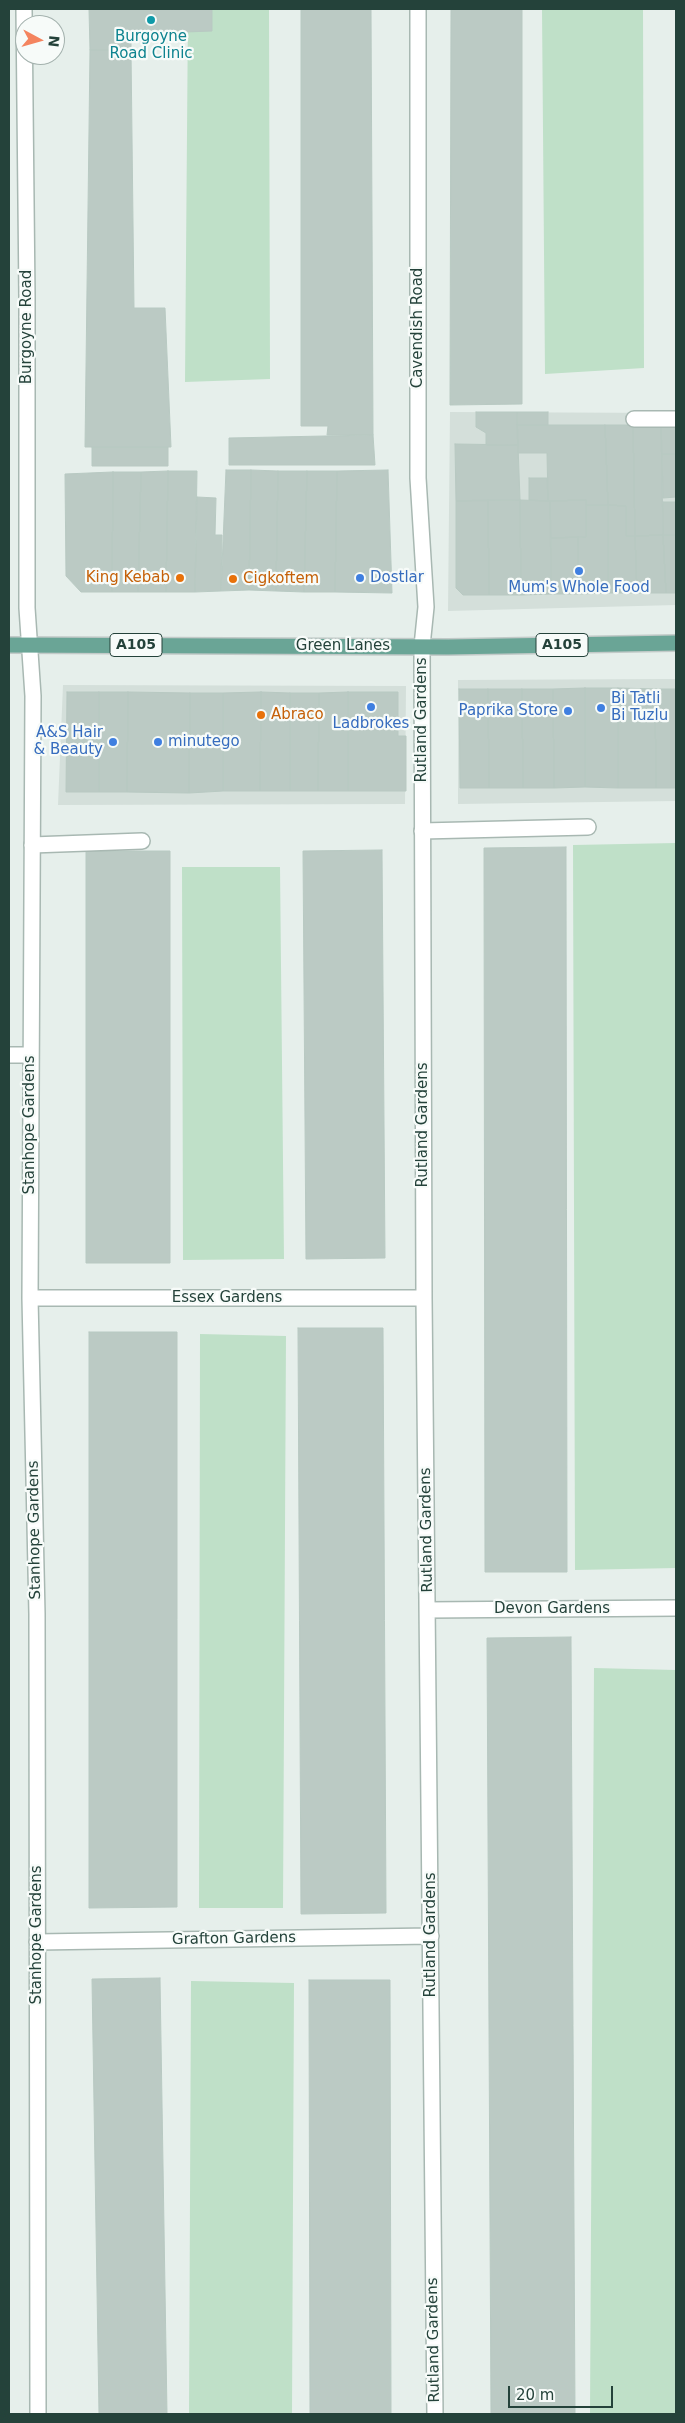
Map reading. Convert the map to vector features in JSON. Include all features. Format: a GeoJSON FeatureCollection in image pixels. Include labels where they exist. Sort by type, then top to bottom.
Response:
{"type":"FeatureCollection","features":[{"type":"Feature","properties":{"kind":"main road","name":"Green Lanes"},"geometry":{"type":"LineString","coordinates":[[9,645],[422,646],[676,643]]}},
{"type":"Feature","properties":{"kind":"street","name":"Burgoyne Road"},"geometry":{"type":"LineString","coordinates":[[24,9],[28,645]]}},
{"type":"Feature","properties":{"kind":"street","name":"Cavendish Road"},"geometry":{"type":"LineString","coordinates":[[418,9],[418,478],[426,607],[422,646]]}},
{"type":"Feature","properties":{"kind":"street"},"geometry":{"type":"LineString","coordinates":[[634,419],[676,419]]}},
{"type":"Feature","properties":{"kind":"street","name":"Stanhope Gardens"},"geometry":{"type":"LineString","coordinates":[[28,645],[33,686],[30,1298],[36,1614],[38,2414]]}},
{"type":"Feature","properties":{"kind":"street","name":"Rutland Gardens"},"geometry":{"type":"LineString","coordinates":[[422,646],[424,1298],[435,2414]]}},
{"type":"Feature","properties":{"kind":"street"},"geometry":{"type":"LineString","coordinates":[[422,831],[588,826]]}},
{"type":"Feature","properties":{"kind":"street"},"geometry":{"type":"LineString","coordinates":[[32,844],[142,841]]}},
{"type":"Feature","properties":{"kind":"street"},"geometry":{"type":"LineString","coordinates":[[9,1055],[30,1055]]}},
{"type":"Feature","properties":{"kind":"street","name":"Essex Gardens"},"geometry":{"type":"LineString","coordinates":[[30,1298],[424,1298]]}},
{"type":"Feature","properties":{"kind":"street","name":"Devon Gardens"},"geometry":{"type":"LineString","coordinates":[[428,1610],[676,1608]]}},
{"type":"Feature","properties":{"kind":"street","name":"Grafton Gardens"},"geometry":{"type":"LineString","coordinates":[[37,1942],[430,1936]]}},
{"type":"Feature","properties":{"kind":"shaded area"},"geometry":{"type":"Polygon","coordinates":[[[450,412],[676,413],[676,605],[448,611],[450,412]]]}},
{"type":"Feature","properties":{"kind":"shaded area"},"geometry":{"type":"Polygon","coordinates":[[[676,679],[676,801],[458,804],[458,680],[676,679]]]}},
{"type":"Feature","properties":{"kind":"shaded area"},"geometry":{"type":"Polygon","coordinates":[[[63,685],[406,686],[405,804],[58,805],[63,685]]]}},
{"type":"Feature","properties":{"kind":"green space"},"geometry":{"type":"Polygon","coordinates":[[[188,9],[269,9],[270,379],[185,382],[188,9]]]}},
{"type":"Feature","properties":{"kind":"green space"},"geometry":{"type":"Polygon","coordinates":[[[542,9],[643,9],[644,368],[545,374],[542,9]]]}},
{"type":"Feature","properties":{"kind":"green space"},"geometry":{"type":"Polygon","coordinates":[[[676,843],[676,1568],[575,1570],[573,845],[676,843]]]}},
{"type":"Feature","properties":{"kind":"green space"},"geometry":{"type":"Polygon","coordinates":[[[182,867],[280,867],[284,1259],[183,1260],[182,867]]]}},
{"type":"Feature","properties":{"kind":"green space"},"geometry":{"type":"Polygon","coordinates":[[[200,1334],[286,1336],[283,1908],[199,1908],[200,1334]]]}},
{"type":"Feature","properties":{"kind":"green space"},"geometry":{"type":"Polygon","coordinates":[[[594,1668],[676,1670],[676,2414],[590,2414],[594,1668]]]}},
{"type":"Feature","properties":{"kind":"green space"},"geometry":{"type":"Polygon","coordinates":[[[191,1981],[294,1983],[292,2414],[189,2414],[191,1981]]]}},
{"type":"Feature","properties":{"kind":"building","name":"Burgoyne Road Clinic"},"geometry":{"type":"Polygon","coordinates":[[[89,9],[212,9],[212,31],[131,34],[131,51],[90,50],[89,9]]]}},
{"type":"Feature","properties":{"kind":"building"},"geometry":{"type":"Polygon","coordinates":[[[301,9],[371,9],[373,435],[327,435],[328,426],[301,426],[301,9]]]}},
{"type":"Feature","properties":{"kind":"building"},"geometry":{"type":"Polygon","coordinates":[[[451,9],[522,9],[522,404],[450,405],[451,9]]]}},
{"type":"Feature","properties":{"kind":"building"},"geometry":{"type":"Polygon","coordinates":[[[90,50],[131,51],[134,308],[165,308],[171,447],[85,447],[90,50]]]}},
{"type":"Feature","properties":{"kind":"building"},"geometry":{"type":"Polygon","coordinates":[[[476,412],[517,412],[518,445],[486,445],[486,433],[476,427],[476,412]]]}},
{"type":"Feature","properties":{"kind":"building"},"geometry":{"type":"Polygon","coordinates":[[[517,412],[548,412],[548,425],[517,425],[517,412]]]}},
{"type":"Feature","properties":{"kind":"building"},"geometry":{"type":"Polygon","coordinates":[[[517,425],[605,425],[608,505],[586,505],[586,500],[548,501],[547,453],[518,453],[517,425]]]}},
{"type":"Feature","properties":{"kind":"building"},"geometry":{"type":"Polygon","coordinates":[[[605,425],[633,425],[635,536],[626,536],[626,506],[608,505],[605,425]]]}},
{"type":"Feature","properties":{"kind":"building"},"geometry":{"type":"Polygon","coordinates":[[[633,425],[661,425],[663,535],[635,536],[633,425]]]}},
{"type":"Feature","properties":{"kind":"building"},"geometry":{"type":"Polygon","coordinates":[[[661,425],[676,425],[676,454],[662,454],[661,425]]]}},
{"type":"Feature","properties":{"kind":"building"},"geometry":{"type":"Polygon","coordinates":[[[373,435],[375,465],[229,465],[229,438],[373,435]]]}},
{"type":"Feature","properties":{"kind":"building"},"geometry":{"type":"Polygon","coordinates":[[[455,444],[518,445],[520,500],[456,501],[455,444]]]}},
{"type":"Feature","properties":{"kind":"building"},"geometry":{"type":"Polygon","coordinates":[[[92,447],[168,447],[168,466],[92,466],[92,447]]]}},
{"type":"Feature","properties":{"kind":"building"},"geometry":{"type":"Polygon","coordinates":[[[662,454],[676,454],[676,497],[663,498],[662,454]]]}},
{"type":"Feature","properties":{"kind":"building"},"geometry":{"type":"Polygon","coordinates":[[[226,470],[251,470],[249,590],[221,591],[226,470]]]}},
{"type":"Feature","properties":{"kind":"building"},"geometry":{"type":"Polygon","coordinates":[[[251,470],[278,471],[276,591],[249,590],[251,470]]]}},
{"type":"Feature","properties":{"kind":"building"},"geometry":{"type":"Polygon","coordinates":[[[388,470],[392,593],[335,592],[337,471],[388,470]]]}},
{"type":"Feature","properties":{"kind":"building"},"geometry":{"type":"Polygon","coordinates":[[[168,471],[166,592],[138,592],[141,472],[168,471]]]}},
{"type":"Feature","properties":{"kind":"building"},"geometry":{"type":"Polygon","coordinates":[[[168,471],[197,471],[195,592],[166,592],[168,471]]]}},
{"type":"Feature","properties":{"kind":"building"},"geometry":{"type":"Polygon","coordinates":[[[278,471],[307,471],[304,592],[276,591],[278,471]]]}},
{"type":"Feature","properties":{"kind":"building"},"geometry":{"type":"Polygon","coordinates":[[[307,471],[337,471],[335,592],[304,592],[307,471]]]}},
{"type":"Feature","properties":{"kind":"building"},"geometry":{"type":"Polygon","coordinates":[[[113,472],[141,472],[138,592],[112,592],[113,472]]]}},
{"type":"Feature","properties":{"kind":"building"},"geometry":{"type":"Polygon","coordinates":[[[113,472],[112,592],[81,592],[66,576],[65,474],[113,472]]]}},
{"type":"Feature","properties":{"kind":"building"},"geometry":{"type":"Polygon","coordinates":[[[529,478],[547,478],[548,501],[529,500],[529,478]]]}},
{"type":"Feature","properties":{"kind":"building"},"geometry":{"type":"Polygon","coordinates":[[[197,497],[216,498],[215,535],[222,535],[221,591],[195,592],[197,497]]]}},
{"type":"Feature","properties":{"kind":"building"},"geometry":{"type":"Polygon","coordinates":[[[488,500],[520,500],[521,595],[489,595],[488,500]]]}},
{"type":"Feature","properties":{"kind":"building"},"geometry":{"type":"Polygon","coordinates":[[[488,500],[489,595],[463,595],[456,588],[456,501],[488,500]]]}},
{"type":"Feature","properties":{"kind":"building"},"geometry":{"type":"Polygon","coordinates":[[[520,500],[550,501],[551,594],[521,595],[520,500]]]}},
{"type":"Feature","properties":{"kind":"building"},"geometry":{"type":"Polygon","coordinates":[[[586,500],[586,537],[551,538],[550,501],[586,500]]]}},
{"type":"Feature","properties":{"kind":"building"},"geometry":{"type":"Polygon","coordinates":[[[663,502],[676,502],[676,535],[663,535],[663,502]]]}},
{"type":"Feature","properties":{"kind":"building"},"geometry":{"type":"Polygon","coordinates":[[[586,505],[608,505],[608,593],[579,594],[578,537],[586,537],[586,505]]]}},
{"type":"Feature","properties":{"kind":"building"},"geometry":{"type":"Polygon","coordinates":[[[608,505],[626,506],[626,536],[635,536],[637,593],[608,593],[608,505]]]}},
{"type":"Feature","properties":{"kind":"building"},"geometry":{"type":"Polygon","coordinates":[[[663,535],[676,535],[676,593],[666,593],[663,535]]]}},
{"type":"Feature","properties":{"kind":"building"},"geometry":{"type":"Polygon","coordinates":[[[663,535],[666,593],[637,593],[635,536],[663,535]]]}},
{"type":"Feature","properties":{"kind":"building"},"geometry":{"type":"Polygon","coordinates":[[[578,537],[579,594],[551,594],[551,538],[578,537]]]}},
{"type":"Feature","properties":{"kind":"building"},"geometry":{"type":"Polygon","coordinates":[[[585,688],[585,787],[554,788],[553,689],[585,688]]]}},
{"type":"Feature","properties":{"kind":"building"},"geometry":{"type":"Polygon","coordinates":[[[585,688],[618,688],[618,788],[585,787],[585,688]]]}},
{"type":"Feature","properties":{"kind":"building"},"geometry":{"type":"Polygon","coordinates":[[[618,688],[655,689],[656,788],[618,788],[618,688]]]}},
{"type":"Feature","properties":{"kind":"building"},"geometry":{"type":"Polygon","coordinates":[[[459,689],[488,689],[489,788],[460,788],[459,689]]]}},
{"type":"Feature","properties":{"kind":"building"},"geometry":{"type":"Polygon","coordinates":[[[488,689],[522,689],[523,788],[489,788],[488,689]]]}},
{"type":"Feature","properties":{"kind":"building"},"geometry":{"type":"Polygon","coordinates":[[[522,689],[553,689],[554,788],[523,788],[522,689]]]}},
{"type":"Feature","properties":{"kind":"building"},"geometry":{"type":"Polygon","coordinates":[[[655,689],[676,689],[676,788],[656,788],[655,689]]]}},
{"type":"Feature","properties":{"kind":"building"},"geometry":{"type":"Polygon","coordinates":[[[67,692],[99,692],[99,792],[66,792],[67,692]]]}},
{"type":"Feature","properties":{"kind":"building","name":"A&S Hair & Beauty"},"geometry":{"type":"Polygon","coordinates":[[[99,692],[128,692],[127,792],[99,792],[99,692]]]}},
{"type":"Feature","properties":{"kind":"building","name":"minutego"},"geometry":{"type":"Polygon","coordinates":[[[128,692],[190,693],[189,793],[127,792],[128,692]]]}},
{"type":"Feature","properties":{"kind":"building"},"geometry":{"type":"Polygon","coordinates":[[[261,692],[290,693],[290,791],[260,791],[261,692]]]}},
{"type":"Feature","properties":{"kind":"building"},"geometry":{"type":"Polygon","coordinates":[[[261,692],[260,791],[223,791],[223,693],[261,692]]]}},
{"type":"Feature","properties":{"kind":"building"},"geometry":{"type":"Polygon","coordinates":[[[348,692],[398,692],[398,736],[406,736],[406,791],[348,791],[348,692]]]}},
{"type":"Feature","properties":{"kind":"building"},"geometry":{"type":"Polygon","coordinates":[[[348,692],[348,791],[318,791],[319,693],[348,692]]]}},
{"type":"Feature","properties":{"kind":"building"},"geometry":{"type":"Polygon","coordinates":[[[190,693],[223,693],[223,791],[189,793],[190,693]]]}},
{"type":"Feature","properties":{"kind":"building"},"geometry":{"type":"Polygon","coordinates":[[[290,693],[319,693],[318,791],[290,791],[290,693]]]}},
{"type":"Feature","properties":{"kind":"building"},"geometry":{"type":"Polygon","coordinates":[[[566,847],[567,1572],[485,1572],[484,848],[566,847]]]}},
{"type":"Feature","properties":{"kind":"building"},"geometry":{"type":"Polygon","coordinates":[[[382,850],[385,1258],[306,1259],[303,851],[382,850]]]}},
{"type":"Feature","properties":{"kind":"building"},"geometry":{"type":"Polygon","coordinates":[[[86,851],[170,851],[170,1263],[86,1263],[86,851]]]}},
{"type":"Feature","properties":{"kind":"building"},"geometry":{"type":"Polygon","coordinates":[[[298,1328],[383,1328],[386,1913],[301,1914],[298,1328]]]}},
{"type":"Feature","properties":{"kind":"building"},"geometry":{"type":"Polygon","coordinates":[[[89,1332],[177,1332],[177,1907],[89,1908],[89,1332]]]}},
{"type":"Feature","properties":{"kind":"building"},"geometry":{"type":"Polygon","coordinates":[[[571,1637],[575,2414],[491,2414],[487,1638],[571,1637]]]}},
{"type":"Feature","properties":{"kind":"building"},"geometry":{"type":"Polygon","coordinates":[[[160,1978],[167,2414],[99,2414],[92,1979],[160,1978]]]}},
{"type":"Feature","properties":{"kind":"building"},"geometry":{"type":"Polygon","coordinates":[[[309,1980],[390,1980],[391,2414],[310,2414],[309,1980]]]}},
{"type":"Feature","properties":{"kind":"place","name":"Burgoyne Road Clinic"},"geometry":{"type":"Point","coordinates":[151,20]}},
{"type":"Feature","properties":{"kind":"place","name":"Mum's Whole Food"},"geometry":{"type":"Point","coordinates":[579,571]}},
{"type":"Feature","properties":{"kind":"place","name":"King Kebab"},"geometry":{"type":"Point","coordinates":[180,578]}},
{"type":"Feature","properties":{"kind":"place","name":"Dostlar"},"geometry":{"type":"Point","coordinates":[360,578]}},
{"type":"Feature","properties":{"kind":"place","name":"Cigkoftem"},"geometry":{"type":"Point","coordinates":[233,579]}},
{"type":"Feature","properties":{"kind":"place","name":"Ladbrokes"},"geometry":{"type":"Point","coordinates":[371,707]}},
{"type":"Feature","properties":{"kind":"place","name":"Bi Tatli Bi Tuzlu"},"geometry":{"type":"Point","coordinates":[601,708]}},
{"type":"Feature","properties":{"kind":"place","name":"Paprika Store"},"geometry":{"type":"Point","coordinates":[568,711]}},
{"type":"Feature","properties":{"kind":"place","name":"Abraco"},"geometry":{"type":"Point","coordinates":[261,715]}},
{"type":"Feature","properties":{"kind":"place","name":"A&S Hair & Beauty"},"geometry":{"type":"Point","coordinates":[113,742]}},
{"type":"Feature","properties":{"kind":"place","name":"minutego"},"geometry":{"type":"Point","coordinates":[158,742]}}]}
